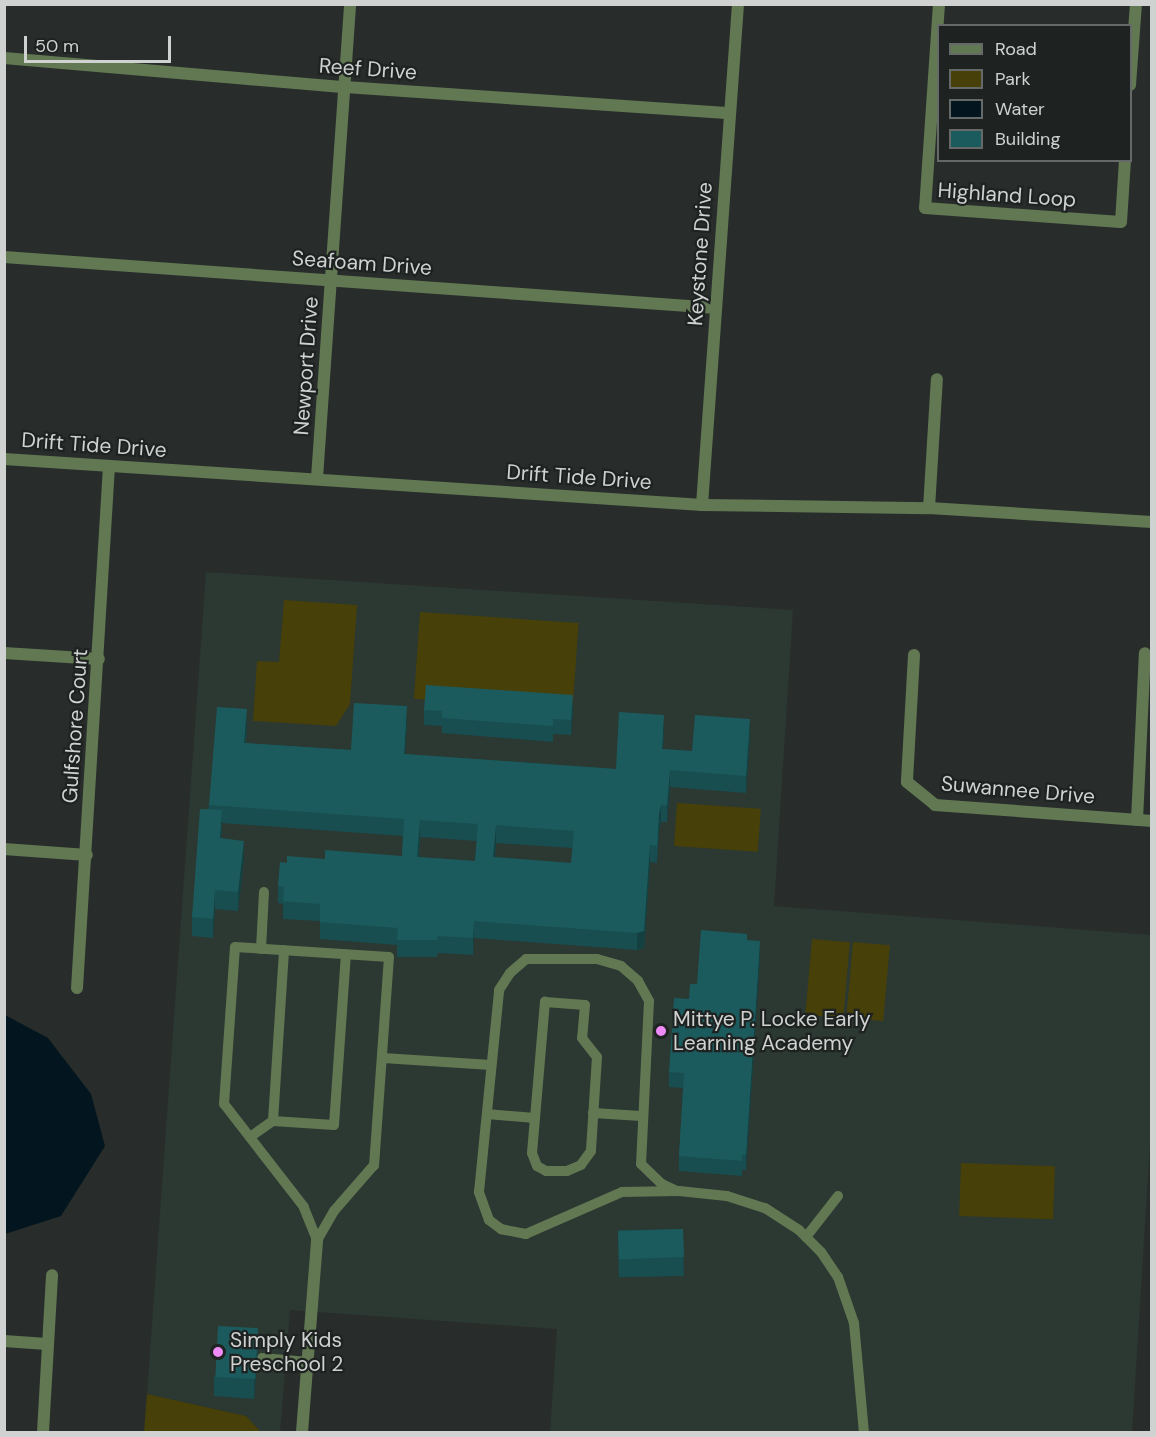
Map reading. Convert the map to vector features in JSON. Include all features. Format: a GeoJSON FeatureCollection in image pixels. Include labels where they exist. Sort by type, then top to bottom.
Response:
{"type":"FeatureCollection","features":[{"type":"Feature","properties":{"kind":"street","name":"Newport Drive"},"geometry":{"type":"LineString","coordinates":[[317,478],[350,4]]}},
{"type":"Feature","properties":{"kind":"street","name":"Keystone Drive"},"geometry":{"type":"LineString","coordinates":[[702,505],[738,4]]}},
{"type":"Feature","properties":{"kind":"street","name":"Highland Loop"},"geometry":{"type":"LineString","coordinates":[[938,24],[939,4]]}},
{"type":"Feature","properties":{"kind":"street"},"geometry":{"type":"LineString","coordinates":[[1132,69],[1136,4]]}},
{"type":"Feature","properties":{"kind":"street","name":"Highland Loop"},"geometry":{"type":"LineString","coordinates":[[937,33],[925,208],[1121,222],[1125,162]]}},
{"type":"Feature","properties":{"kind":"street","name":"Reef Drive"},"geometry":{"type":"LineString","coordinates":[[4,58],[345,87],[730,113]]}},
{"type":"Feature","properties":{"kind":"street","name":"Seafoam Drive"},"geometry":{"type":"LineString","coordinates":[[4,257],[716,308]]}},
{"type":"Feature","properties":{"kind":"street"},"geometry":{"type":"LineString","coordinates":[[929,507],[937,379]]}},
{"type":"Feature","properties":{"kind":"street","name":"Drift Tide Drive"},"geometry":{"type":"LineString","coordinates":[[4,459],[702,505],[929,507],[1152,522]]}},
{"type":"Feature","properties":{"kind":"street","name":"Gulfshore Court"},"geometry":{"type":"LineString","coordinates":[[77,988],[87,855],[109,467]]}},
{"type":"Feature","properties":{"kind":"street"},"geometry":{"type":"LineString","coordinates":[[4,653],[99,659]]}},
{"type":"Feature","properties":{"kind":"street"},"geometry":{"type":"LineString","coordinates":[[1137,820],[1145,653]]}},
{"type":"Feature","properties":{"kind":"street","name":"Suwannee Drive"},"geometry":{"type":"LineString","coordinates":[[914,655],[907,782],[934,805],[1152,821]]}},
{"type":"Feature","properties":{"kind":"street"},"geometry":{"type":"LineString","coordinates":[[4,849],[87,855]]}},
{"type":"Feature","properties":{"kind":"street"},"geometry":{"type":"LineString","coordinates":[[302,1432],[317,1240]]}},
{"type":"Feature","properties":{"kind":"street"},"geometry":{"type":"LineString","coordinates":[[43,1432],[52,1275]]}},
{"type":"Feature","properties":{"kind":"street"},"geometry":{"type":"LineString","coordinates":[[4,1341],[47,1344]]}},
{"type":"Feature","properties":{"kind":"lane"},"geometry":{"type":"LineString","coordinates":[[261,949],[264,892]]}},
{"type":"Feature","properties":{"kind":"lane"},"geometry":{"type":"LineString","coordinates":[[234,947],[389,957],[374,1165],[334,1211],[317,1240],[304,1207],[224,1104],[234,947]]}},
{"type":"Feature","properties":{"kind":"lane"},"geometry":{"type":"LineString","coordinates":[[273,1120],[284,950]]}},
{"type":"Feature","properties":{"kind":"lane"},"geometry":{"type":"LineString","coordinates":[[249,1137],[273,1120],[334,1125],[346,954]]}},
{"type":"Feature","properties":{"kind":"lane"},"geometry":{"type":"LineString","coordinates":[[678,1191],[655,1180],[641,1164],[641,1116],[649,1001],[638,981],[621,966],[597,959],[526,959],[499,990],[479,1192],[489,1220],[501,1229],[526,1234],[622,1192],[678,1191],[727,1196],[765,1208],[806,1237],[832,1269],[847,1300],[854,1323],[864,1432]]}},
{"type":"Feature","properties":{"kind":"lane"},"geometry":{"type":"LineString","coordinates":[[545,1002],[585,1005],[582,1038],[597,1057],[593,1113],[587,1160],[567,1172],[558,1172],[546,1171],[534,1160],[535,1118],[545,1002]]}},
{"type":"Feature","properties":{"kind":"lane"},"geometry":{"type":"LineString","coordinates":[[383,1058],[491,1065]]}},
{"type":"Feature","properties":{"kind":"lane"},"geometry":{"type":"LineString","coordinates":[[593,1113],[641,1116]]}},
{"type":"Feature","properties":{"kind":"lane"},"geometry":{"type":"LineString","coordinates":[[487,1114],[535,1118]]}},
{"type":"Feature","properties":{"kind":"lane"},"geometry":{"type":"LineString","coordinates":[[806,1237],[838,1196]]}},
{"type":"Feature","properties":{"kind":"lane"},"geometry":{"type":"LineString","coordinates":[[262,1358],[308,1362]]}},
{"type":"Feature","properties":{"kind":"shaded area","name":"Mittye P. Locke Early Learning Academy"},"geometry":{"type":"Polygon","coordinates":[[[206,572],[793,610],[774,906],[1151,935],[1151,1128],[1132,1432],[550,1432],[557,1329],[290,1310],[280,1432],[261,1432],[246,1416],[147,1394],[206,572]]]}},
{"type":"Feature","properties":{"kind":"green space"},"geometry":{"type":"Polygon","coordinates":[[[284,600],[357,605],[350,704],[336,726],[253,721],[257,661],[279,662],[284,600]]]}},
{"type":"Feature","properties":{"kind":"green space"},"geometry":{"type":"Polygon","coordinates":[[[420,612],[579,623],[573,710],[414,699],[420,612]]]}},
{"type":"Feature","properties":{"kind":"green space"},"geometry":{"type":"Polygon","coordinates":[[[677,803],[761,809],[758,852],[674,846],[677,803]]]}},
{"type":"Feature","properties":{"kind":"green space"},"geometry":{"type":"Polygon","coordinates":[[[812,939],[850,942],[843,1018],[805,1015],[812,939]]]}},
{"type":"Feature","properties":{"kind":"green space"},"geometry":{"type":"Polygon","coordinates":[[[853,942],[890,945],[883,1021],[846,1018],[853,942]]]}},
{"type":"Feature","properties":{"kind":"green space"},"geometry":{"type":"Polygon","coordinates":[[[961,1163],[1055,1166],[1053,1219],[959,1216],[961,1163]]]}},
{"type":"Feature","properties":{"kind":"green space"},"geometry":{"type":"Polygon","coordinates":[[[147,1394],[246,1416],[261,1432],[144,1432],[147,1394]]]}},
{"type":"Feature","properties":{"kind":"water"},"geometry":{"type":"Polygon","coordinates":[[[5,1015],[48,1038],[91,1094],[105,1146],[61,1216],[5,1234],[5,1015]]]}},
{"type":"Feature","properties":{"kind":"building"},"geometry":{"type":"Polygon","coordinates":[[[426,685],[573,695],[571,720],[553,719],[553,726],[442,718],[442,711],[424,710],[426,685]]]}},
{"type":"Feature","properties":{"kind":"building"},"geometry":{"type":"Polygon","coordinates":[[[354,703],[407,706],[404,754],[616,769],[619,712],[664,715],[662,749],[692,751],[695,715],[750,719],[746,776],[670,770],[667,805],[661,805],[659,814],[657,846],[650,845],[644,931],[637,933],[474,921],[473,938],[438,936],[437,940],[397,940],[398,928],[320,922],[320,904],[283,901],[284,887],[278,886],[280,862],[287,863],[287,856],[325,859],[325,850],[402,856],[404,819],[209,805],[217,707],[247,709],[244,743],[351,750],[354,703]],[[420,820],[417,857],[475,861],[478,824],[420,820]],[[496,825],[493,857],[571,863],[574,831],[496,825]]]}},
{"type":"Feature","properties":{"kind":"building"},"geometry":{"type":"Polygon","coordinates":[[[200,809],[222,810],[220,838],[244,841],[238,892],[215,890],[213,919],[192,917],[200,809]]]}},
{"type":"Feature","properties":{"kind":"building"},"geometry":{"type":"Polygon","coordinates":[[[701,930],[747,934],[747,940],[760,941],[746,1155],[742,1155],[742,1161],[679,1156],[684,1073],[669,1072],[674,998],[689,999],[690,984],[697,984],[701,930]]]}},
{"type":"Feature","properties":{"kind":"building"},"geometry":{"type":"Polygon","coordinates":[[[683,1229],[684,1257],[619,1259],[618,1231],[683,1229]]]}},
{"type":"Feature","properties":{"kind":"building"},"geometry":{"type":"Polygon","coordinates":[[[218,1326],[258,1328],[255,1379],[215,1377],[218,1326]]]}},
{"type":"Feature","properties":{"kind":"place","name":"Mittye P. Locke Early Learning Academy"},"geometry":{"type":"Point","coordinates":[661,1031]}},
{"type":"Feature","properties":{"kind":"place","name":"Simply Kids Preschool 2"},"geometry":{"type":"Point","coordinates":[218,1352]}}]}
